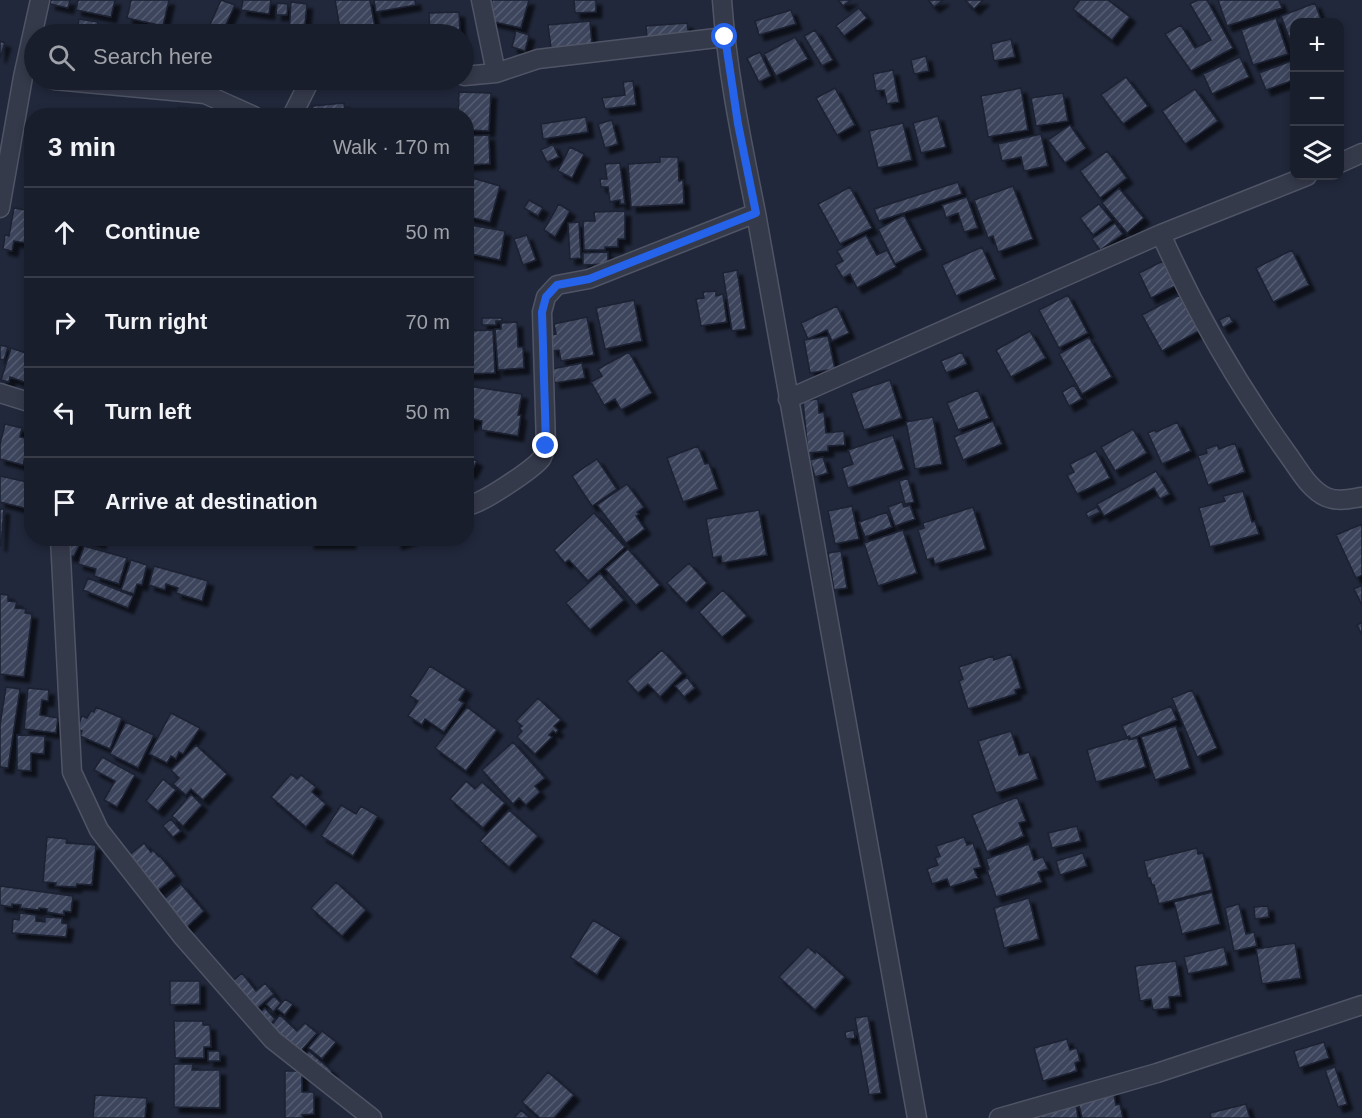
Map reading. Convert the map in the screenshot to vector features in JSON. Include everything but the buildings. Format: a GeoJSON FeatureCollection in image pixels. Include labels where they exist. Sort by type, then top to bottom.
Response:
{"type":"FeatureCollection","features":[{"type":"Feature","properties":{"kind":"street"},"geometry":{"type":"LineString","coordinates":[[37,24],[40,0]]}},
{"type":"Feature","properties":{"kind":"street"},"geometry":{"type":"LineString","coordinates":[[481,0],[496,73]]}},
{"type":"Feature","properties":{"kind":"street"},"geometry":{"type":"LineString","coordinates":[[722,0],[738,124],[756,213],[916,1118]]}},
{"type":"Feature","properties":{"kind":"street"},"geometry":{"type":"LineString","coordinates":[[474,75],[496,73],[538,59],[725,37]]}},
{"type":"Feature","properties":{"kind":"street"},"geometry":{"type":"LineString","coordinates":[[0,208],[26,90]]}},
{"type":"Feature","properties":{"kind":"street"},"geometry":{"type":"LineString","coordinates":[[162,90],[205,94],[236,108]]}},
{"type":"Feature","properties":{"kind":"street"},"geometry":{"type":"LineString","coordinates":[[296,108],[305,90]]}},
{"type":"Feature","properties":{"kind":"street"},"geometry":{"type":"LineString","coordinates":[[1344,161],[1362,153]]}},
{"type":"Feature","properties":{"kind":"street"},"geometry":{"type":"LineString","coordinates":[[788,399],[1161,234],[1297,180]]}},
{"type":"Feature","properties":{"kind":"street"},"geometry":{"type":"LineString","coordinates":[[474,505],[493,495],[541,459],[546,446],[542,312],[546,297],[557,285],[589,279],[756,213]]}},
{"type":"Feature","properties":{"kind":"street"},"geometry":{"type":"LineString","coordinates":[[1161,234],[1176,267],[1259,415],[1310,484],[1324,496],[1341,501],[1362,497]]}},
{"type":"Feature","properties":{"kind":"street"},"geometry":{"type":"LineString","coordinates":[[0,393],[24,400]]}},
{"type":"Feature","properties":{"kind":"street"},"geometry":{"type":"LineString","coordinates":[[0,403],[24,410]]}},
{"type":"Feature","properties":{"kind":"street"},"geometry":{"type":"LineString","coordinates":[[60,546],[72,772],[99,830],[182,936],[273,1040],[372,1118]]}},
{"type":"Feature","properties":{"kind":"street"},"geometry":{"type":"LineString","coordinates":[[999,1118],[1157,1073],[1362,1005]]}},
{"type":"Feature","properties":{"kind":"route"},"geometry":{"type":"LineString","coordinates":[[546,446],[542,312],[546,297],[557,285],[589,279],[756,213],[738,124],[725,37]]}}]}
